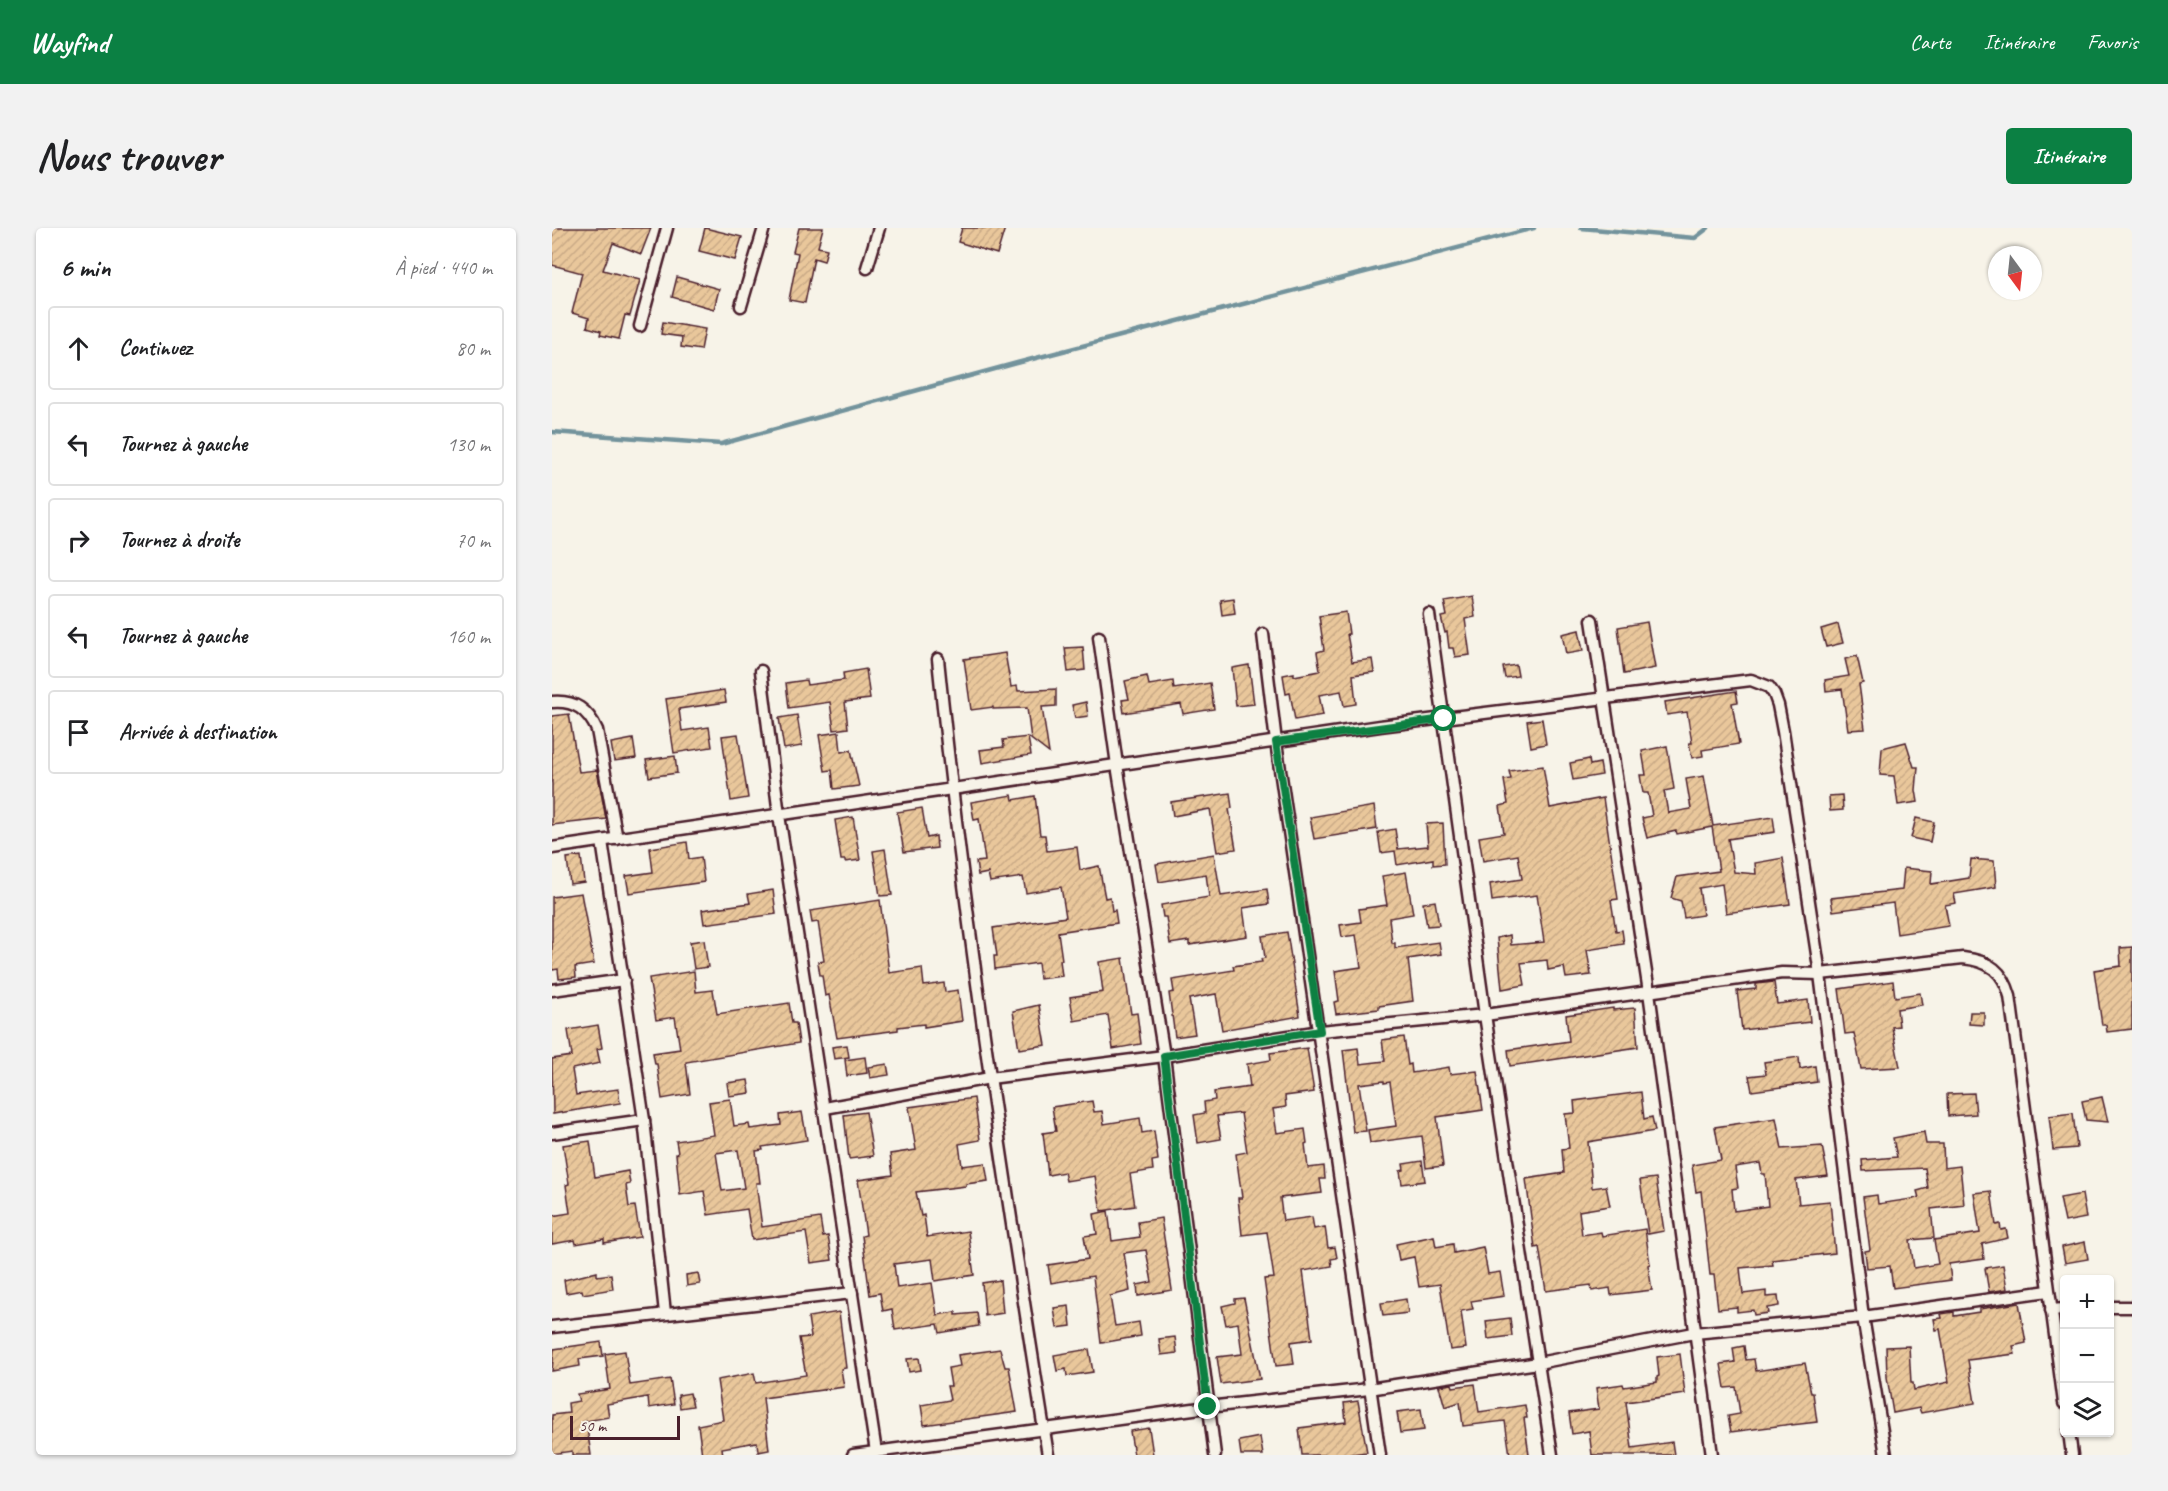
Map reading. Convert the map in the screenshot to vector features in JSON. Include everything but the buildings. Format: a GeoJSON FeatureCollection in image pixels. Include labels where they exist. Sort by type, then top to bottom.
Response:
{"type":"FeatureCollection","features":[{"type":"Feature","properties":{"kind":"street"},"geometry":{"type":"LineString","coordinates":[[640,326],[667,228]]}},
{"type":"Feature","properties":{"kind":"street"},"geometry":{"type":"LineString","coordinates":[[741,306],[764,228]]}},
{"type":"Feature","properties":{"kind":"street"},"geometry":{"type":"LineString","coordinates":[[867,268],[879,228]]}},
{"type":"Feature","properties":{"kind":"street"},"geometry":{"type":"LineString","coordinates":[[1430,614],[1485,1015],[1552,1455]]}},
{"type":"Feature","properties":{"kind":"street"},"geometry":{"type":"LineString","coordinates":[[1592,620],[1649,992],[1712,1455]]}},
{"type":"Feature","properties":{"kind":"street"},"geometry":{"type":"LineString","coordinates":[[1263,634],[1276,742],[1320,1031],[1380,1455]]}},
{"type":"Feature","properties":{"kind":"street"},"geometry":{"type":"LineString","coordinates":[[1099,637],[1117,765],[1164,1056],[1215,1455]]}},
{"type":"Feature","properties":{"kind":"street"},"geometry":{"type":"LineString","coordinates":[[938,659],[951,791],[990,1078],[1048,1455]]}},
{"type":"Feature","properties":{"kind":"street"},"geometry":{"type":"LineString","coordinates":[[761,671],[779,815],[876,1452]]}},
{"type":"Feature","properties":{"kind":"street"},"geometry":{"type":"LineString","coordinates":[[552,848],[1444,719],[1751,680],[1769,687],[1779,705],[1820,974],[1863,1317],[1887,1455]]}},
{"type":"Feature","properties":{"kind":"street"},"geometry":{"type":"LineString","coordinates":[[552,702],[572,703],[584,709],[592,718],[597,730],[617,839]]}},
{"type":"Feature","properties":{"kind":"street"},"geometry":{"type":"LineString","coordinates":[[602,841],[644,1120],[665,1313]]}},
{"type":"Feature","properties":{"kind":"street"},"geometry":{"type":"LineString","coordinates":[[825,1108],[990,1078],[1164,1056],[1320,1031],[1485,1015],[1782,973],[1820,974],[1963,958],[1987,964],[2003,977],[2010,996],[2061,1383]]}},
{"type":"Feature","properties":{"kind":"street"},"geometry":{"type":"LineString","coordinates":[[552,990],[624,980]]}},
{"type":"Feature","properties":{"kind":"street"},"geometry":{"type":"LineString","coordinates":[[552,1133],[644,1120]]}},
{"type":"Feature","properties":{"kind":"street"},"geometry":{"type":"LineString","coordinates":[[853,1455],[1208,1407],[1369,1389],[1538,1363],[1694,1333],[1863,1317],[2048,1291]]}},
{"type":"Feature","properties":{"kind":"street"},"geometry":{"type":"LineString","coordinates":[[552,1327],[852,1293]]}},
{"type":"Feature","properties":{"kind":"street"},"geometry":{"type":"LineString","coordinates":[[2114,1307],[2132,1307]]}},
{"type":"Feature","properties":{"kind":"street"},"geometry":{"type":"LineString","coordinates":[[2051,1310],[2060,1309]]}},
{"type":"Feature","properties":{"kind":"street"},"geometry":{"type":"LineString","coordinates":[[2070,1437],[2072,1455]]}},
{"type":"Feature","properties":{"kind":"waterway"},"geometry":{"type":"LineString","coordinates":[[552,432],[721,444],[1017,363],[1534,228]]}},
{"type":"Feature","properties":{"kind":"waterway"},"geometry":{"type":"LineString","coordinates":[[1581,228],[1695,238],[1708,228]]}},
{"type":"Feature","properties":{"kind":"route"},"geometry":{"type":"LineString","coordinates":[[1208,1407],[1164,1056],[1320,1031],[1276,742],[1444,719]]}}]}
